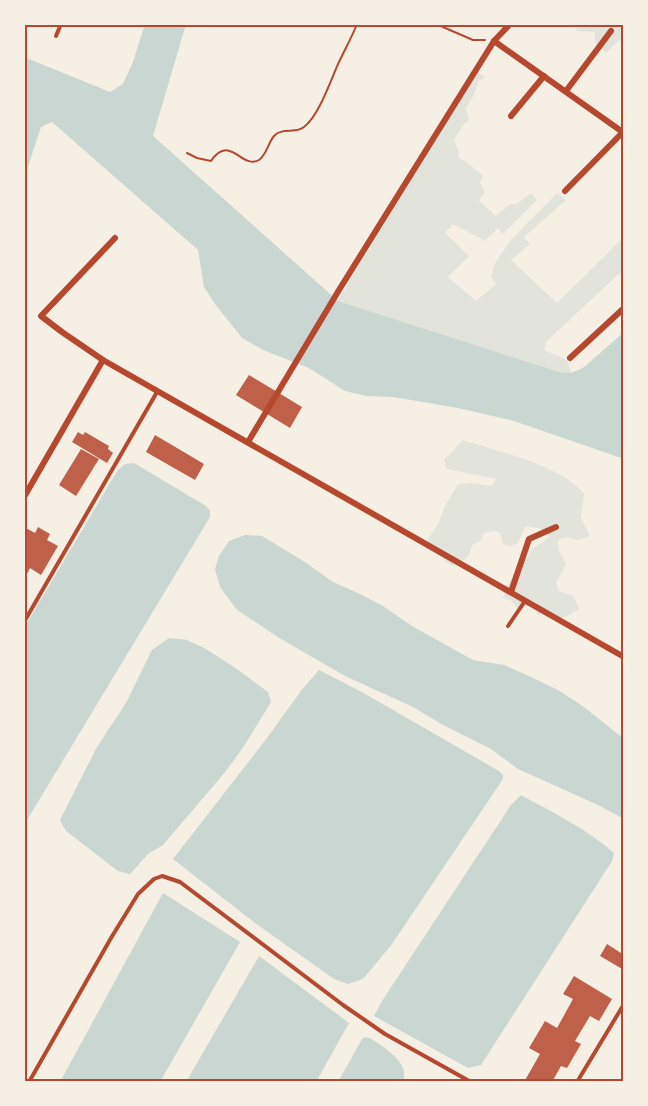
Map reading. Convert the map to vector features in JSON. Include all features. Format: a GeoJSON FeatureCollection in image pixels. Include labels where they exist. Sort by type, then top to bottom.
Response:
{"type":"FeatureCollection","features":[{"type":"Feature","properties":{"kind":"street"},"geometry":{"type":"LineString","coordinates":[[248,442],[339,290],[494,41],[510,24]]}},
{"type":"Feature","properties":{"kind":"street"},"geometry":{"type":"LineString","coordinates":[[566,91],[611,31]]}},
{"type":"Feature","properties":{"kind":"street"},"geometry":{"type":"LineString","coordinates":[[494,41],[623,132],[565,191]]}},
{"type":"Feature","properties":{"kind":"street"},"geometry":{"type":"LineString","coordinates":[[511,116],[544,76]]}},
{"type":"Feature","properties":{"kind":"street"},"geometry":{"type":"LineString","coordinates":[[115,238],[41,316],[103,360],[624,657]]}},
{"type":"Feature","properties":{"kind":"street"},"geometry":{"type":"LineString","coordinates":[[570,358],[624,308]]}},
{"type":"Feature","properties":{"kind":"street"},"geometry":{"type":"LineString","coordinates":[[24,497],[103,360]]}},
{"type":"Feature","properties":{"kind":"street"},"geometry":{"type":"LineString","coordinates":[[511,592],[529,539],[556,527]]}},
{"type":"Feature","properties":{"kind":"lane"},"geometry":{"type":"LineString","coordinates":[[56,36],[62,24]]}},
{"type":"Feature","properties":{"kind":"lane"},"geometry":{"type":"LineString","coordinates":[[24,622],[157,391]]}},
{"type":"Feature","properties":{"kind":"lane"},"geometry":{"type":"LineString","coordinates":[[508,626],[525,600]]}},
{"type":"Feature","properties":{"kind":"lane"},"geometry":{"type":"LineString","coordinates":[[29,1082],[134,900],[147,884],[162,876],[180,882],[385,1034],[471,1082]]}},
{"type":"Feature","properties":{"kind":"lane"},"geometry":{"type":"LineString","coordinates":[[577,1082],[624,1004]]}},
{"type":"Feature","properties":{"kind":"path"},"geometry":{"type":"LineString","coordinates":[[187,153],[197,159],[211,161],[217,152],[230,150],[245,159],[258,160],[274,136],[288,130],[303,128],[314,116],[357,24]]}},
{"type":"Feature","properties":{"kind":"path"},"geometry":{"type":"LineString","coordinates":[[436,24],[472,40],[494,41]]}},
{"type":"Feature","properties":{"kind":"shaded area"},"geometry":{"type":"Polygon","coordinates":[[[145,24],[186,24],[153,136],[338,301],[559,372],[571,373],[583,368],[624,332],[624,459],[514,421],[458,408],[393,397],[366,396],[345,391],[309,368],[263,350],[242,338],[204,287],[198,250],[52,122],[41,127],[24,179],[24,57],[110,92],[123,84],[133,62],[145,24]]]}},
{"type":"Feature","properties":{"kind":"shaded area"},"geometry":{"type":"Polygon","coordinates":[[[574,24],[624,24],[624,40],[619,40],[606,53],[596,44],[594,32],[577,31],[574,24]]]}},
{"type":"Feature","properties":{"kind":"shaded area"},"geometry":{"type":"Polygon","coordinates":[[[477,71],[485,77],[478,82],[474,95],[466,108],[469,120],[454,140],[459,158],[483,176],[480,182],[485,192],[479,201],[496,216],[510,204],[517,204],[531,193],[537,200],[503,234],[498,228],[485,241],[453,224],[445,233],[469,256],[448,277],[476,301],[496,284],[491,277],[495,263],[510,241],[557,193],[566,200],[524,237],[530,244],[511,260],[557,303],[624,237],[624,269],[547,341],[544,350],[567,360],[571,373],[559,372],[338,301],[477,71]]]}},
{"type":"Feature","properties":{"kind":"shaded area"},"geometry":{"type":"Polygon","coordinates":[[[463,440],[546,467],[574,484],[584,494],[581,518],[590,536],[578,540],[565,537],[558,540],[559,551],[566,564],[556,583],[559,591],[574,596],[579,609],[565,617],[552,620],[549,611],[538,615],[532,605],[517,608],[512,601],[503,598],[515,572],[533,548],[549,536],[541,529],[525,527],[518,543],[511,546],[503,544],[500,532],[484,533],[480,541],[472,545],[465,558],[452,566],[425,544],[458,484],[472,483],[492,486],[496,479],[447,469],[444,460],[463,440]]]}},
{"type":"Feature","properties":{"kind":"shaded area"},"geometry":{"type":"Polygon","coordinates":[[[134,463],[206,506],[210,511],[210,517],[24,825],[24,628],[118,470],[125,464],[134,463]]]}},
{"type":"Feature","properties":{"kind":"shaded area"},"geometry":{"type":"Polygon","coordinates":[[[245,535],[262,536],[333,582],[383,606],[412,626],[473,660],[504,665],[558,690],[584,707],[624,739],[624,819],[518,769],[491,749],[413,707],[345,676],[281,639],[237,610],[220,587],[215,569],[219,556],[229,541],[245,535]]]}},
{"type":"Feature","properties":{"kind":"shaded area"},"geometry":{"type":"Polygon","coordinates":[[[169,638],[187,640],[206,649],[268,692],[271,702],[226,771],[163,845],[148,854],[130,874],[118,871],[66,831],[60,820],[97,747],[126,703],[152,650],[169,638]]]}},
{"type":"Feature","properties":{"kind":"shaded area"},"geometry":{"type":"Polygon","coordinates":[[[319,670],[360,691],[503,775],[503,779],[392,944],[363,979],[348,984],[334,979],[255,923],[173,859],[319,670]]]}},
{"type":"Feature","properties":{"kind":"shaded area"},"geometry":{"type":"Polygon","coordinates":[[[521,795],[557,814],[614,853],[612,861],[481,1065],[468,1068],[374,1016],[511,805],[521,795]]]}},
{"type":"Feature","properties":{"kind":"shaded area"},"geometry":{"type":"Polygon","coordinates":[[[163,893],[240,942],[160,1082],[60,1082],[163,893]]]}},
{"type":"Feature","properties":{"kind":"shaded area"},"geometry":{"type":"Polygon","coordinates":[[[259,956],[349,1023],[316,1082],[186,1082],[259,956]]]}},
{"type":"Feature","properties":{"kind":"shaded area"},"geometry":{"type":"Polygon","coordinates":[[[365,1037],[382,1046],[399,1061],[404,1071],[403,1082],[338,1082],[365,1037]]]}},
{"type":"Feature","properties":{"kind":"building"},"geometry":{"type":"Polygon","coordinates":[[[249,375],[302,407],[290,428],[236,395],[249,375]]]}},
{"type":"Feature","properties":{"kind":"building"},"geometry":{"type":"Polygon","coordinates":[[[78,432],[83,435],[85,432],[109,446],[108,449],[113,453],[107,463],[72,442],[78,432]]]}},
{"type":"Feature","properties":{"kind":"building"},"geometry":{"type":"Polygon","coordinates":[[[155,435],[204,464],[195,480],[146,452],[155,435]]]}},
{"type":"Feature","properties":{"kind":"building"},"geometry":{"type":"Polygon","coordinates":[[[81,449],[99,459],[76,496],[59,485],[81,449]]]}},
{"type":"Feature","properties":{"kind":"building"},"geometry":{"type":"Polygon","coordinates":[[[24,527],[35,533],[38,527],[50,534],[47,540],[58,546],[41,575],[30,568],[26,576],[24,575],[24,527]]]}},
{"type":"Feature","properties":{"kind":"building"},"geometry":{"type":"Polygon","coordinates":[[[607,944],[624,955],[624,970],[600,956],[607,944]]]}},
{"type":"Feature","properties":{"kind":"building"},"geometry":{"type":"Polygon","coordinates":[[[574,976],[612,999],[599,1021],[590,1016],[575,1041],[581,1044],[567,1068],[561,1066],[552,1082],[524,1082],[540,1054],[529,1048],[545,1021],[557,1028],[573,999],[563,994],[574,976]]]}}]}
